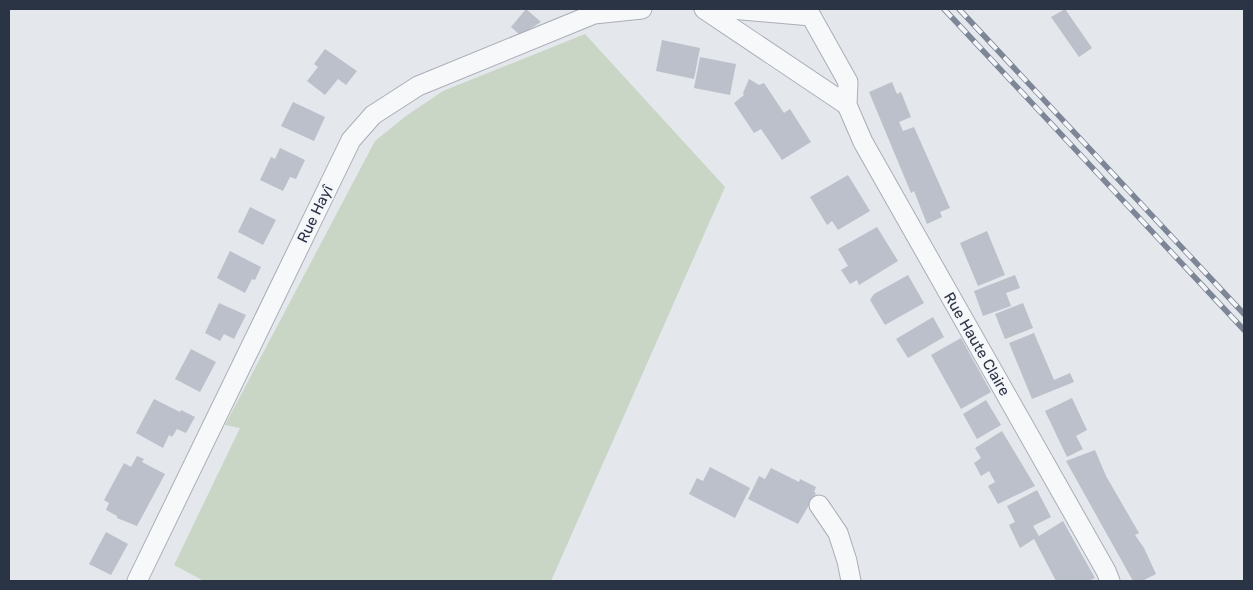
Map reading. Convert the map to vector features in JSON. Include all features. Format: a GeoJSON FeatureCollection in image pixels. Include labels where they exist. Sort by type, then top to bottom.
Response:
{"type":"FeatureCollection","features":[{"type":"Feature","properties":{"kind":"street","name":"Rue Hayî"},"geometry":{"type":"LineString","coordinates":[[137,581],[351,140],[373,115],[418,86],[594,14],[642,9]]}},
{"type":"Feature","properties":{"kind":"street"},"geometry":{"type":"LineString","coordinates":[[704,9],[847,105]]}},
{"type":"Feature","properties":{"kind":"street"},"geometry":{"type":"LineString","coordinates":[[731,9],[813,12],[848,82],[847,105]]}},
{"type":"Feature","properties":{"kind":"street","name":"Rue Haute Claire"},"geometry":{"type":"LineString","coordinates":[[847,105],[863,142],[1110,581]]}},
{"type":"Feature","properties":{"kind":"street"},"geometry":{"type":"LineString","coordinates":[[819,505],[838,533],[848,561],[850,581]]}},
{"type":"Feature","properties":{"kind":"green space"},"geometry":{"type":"Polygon","coordinates":[[[585,34],[725,187],[551,581],[204,581],[174,565],[240,428],[225,425],[375,141],[406,116],[443,91],[585,34]]]}},
{"type":"Feature","properties":{"kind":"building"},"geometry":{"type":"Polygon","coordinates":[[[526,9],[541,22],[520,35],[511,27],[526,9]]]}},
{"type":"Feature","properties":{"kind":"building"},"geometry":{"type":"Polygon","coordinates":[[[1065,9],[1092,48],[1079,57],[1051,17],[1065,9]]]}},
{"type":"Feature","properties":{"kind":"building"},"geometry":{"type":"Polygon","coordinates":[[[662,40],[700,48],[694,79],[656,71],[662,40]]]}},
{"type":"Feature","properties":{"kind":"building"},"geometry":{"type":"Polygon","coordinates":[[[325,49],[357,71],[346,85],[338,79],[325,95],[307,81],[318,67],[314,64],[325,49]]]}},
{"type":"Feature","properties":{"kind":"building"},"geometry":{"type":"Polygon","coordinates":[[[700,57],[736,64],[730,95],[694,88],[700,57]]]}},
{"type":"Feature","properties":{"kind":"building"},"geometry":{"type":"Polygon","coordinates":[[[749,79],[759,85],[764,83],[784,113],[790,109],[811,142],[782,160],[761,129],[754,133],[734,103],[744,95],[743,93],[749,79]]]}},
{"type":"Feature","properties":{"kind":"building"},"geometry":{"type":"Polygon","coordinates":[[[892,82],[897,94],[901,92],[911,117],[899,122],[903,131],[914,127],[950,208],[940,212],[942,217],[927,224],[914,191],[911,193],[869,92],[892,82]]]}},
{"type":"Feature","properties":{"kind":"building"},"geometry":{"type":"Polygon","coordinates":[[[293,102],[325,117],[314,141],[281,126],[293,102]]]}},
{"type":"Feature","properties":{"kind":"building"},"geometry":{"type":"Polygon","coordinates":[[[280,148],[305,160],[296,179],[290,177],[283,191],[260,180],[271,157],[275,159],[280,148]]]}},
{"type":"Feature","properties":{"kind":"building"},"geometry":{"type":"Polygon","coordinates":[[[848,175],[870,211],[838,230],[832,221],[827,225],[810,197],[848,175]]]}},
{"type":"Feature","properties":{"kind":"building"},"geometry":{"type":"Polygon","coordinates":[[[250,207],[276,220],[263,245],[238,232],[250,207]]]}},
{"type":"Feature","properties":{"kind":"building"},"geometry":{"type":"Polygon","coordinates":[[[877,227],[898,261],[859,285],[857,280],[850,284],[841,270],[848,266],[838,249],[877,227]]]}},
{"type":"Feature","properties":{"kind":"building"},"geometry":{"type":"Polygon","coordinates":[[[987,231],[1005,275],[978,286],[960,243],[987,231]]]}},
{"type":"Feature","properties":{"kind":"building"},"geometry":{"type":"Polygon","coordinates":[[[230,251],[261,267],[255,280],[252,279],[245,293],[217,278],[230,251]]]}},
{"type":"Feature","properties":{"kind":"building"},"geometry":{"type":"Polygon","coordinates":[[[908,275],[924,303],[885,325],[870,300],[874,294],[908,275]]]}},
{"type":"Feature","properties":{"kind":"building"},"geometry":{"type":"Polygon","coordinates":[[[1015,275],[1020,288],[1006,293],[1011,306],[983,316],[974,291],[1015,275]]]}},
{"type":"Feature","properties":{"kind":"building"},"geometry":{"type":"Polygon","coordinates":[[[219,303],[246,315],[234,339],[224,334],[220,341],[205,333],[219,303]]]}},
{"type":"Feature","properties":{"kind":"building"},"geometry":{"type":"Polygon","coordinates":[[[1023,303],[1033,328],[1005,339],[995,314],[1023,303]]]}},
{"type":"Feature","properties":{"kind":"building"},"geometry":{"type":"Polygon","coordinates":[[[933,317],[944,337],[908,358],[896,339],[933,317]]]}},
{"type":"Feature","properties":{"kind":"building"},"geometry":{"type":"Polygon","coordinates":[[[1034,333],[1054,380],[1070,373],[1074,382],[1032,399],[1009,343],[1034,333]]]}},
{"type":"Feature","properties":{"kind":"building"},"geometry":{"type":"Polygon","coordinates":[[[961,338],[991,392],[961,409],[931,355],[961,338]]]}},
{"type":"Feature","properties":{"kind":"building"},"geometry":{"type":"Polygon","coordinates":[[[191,349],[216,362],[200,392],[175,379],[191,349]]]}},
{"type":"Feature","properties":{"kind":"building"},"geometry":{"type":"Polygon","coordinates":[[[1072,398],[1087,430],[1076,436],[1083,449],[1067,457],[1045,411],[1072,398]]]}},
{"type":"Feature","properties":{"kind":"building"},"geometry":{"type":"Polygon","coordinates":[[[154,399],[195,417],[186,433],[177,429],[172,437],[169,435],[163,448],[136,433],[154,399]]]}},
{"type":"Feature","properties":{"kind":"building"},"geometry":{"type":"Polygon","coordinates":[[[986,400],[1001,425],[977,439],[963,414],[986,400]]]}},
{"type":"Feature","properties":{"kind":"building"},"geometry":{"type":"Polygon","coordinates":[[[1002,431],[1035,486],[998,504],[988,486],[995,482],[989,471],[981,476],[974,463],[981,458],[975,448],[1002,431]]]}},
{"type":"Feature","properties":{"kind":"building"},"geometry":{"type":"Polygon","coordinates":[[[1095,450],[1106,476],[1139,533],[1135,535],[1144,548],[1156,574],[1142,581],[1133,581],[1066,461],[1095,450]]]}},
{"type":"Feature","properties":{"kind":"building"},"geometry":{"type":"Polygon","coordinates":[[[137,456],[144,459],[142,462],[165,474],[137,526],[117,518],[117,516],[106,510],[109,503],[104,500],[124,463],[131,467],[137,456]]]}},
{"type":"Feature","properties":{"kind":"building"},"geometry":{"type":"Polygon","coordinates":[[[710,467],[750,488],[735,518],[689,494],[697,478],[703,481],[710,467]]]}},
{"type":"Feature","properties":{"kind":"building"},"geometry":{"type":"Polygon","coordinates":[[[771,468],[799,482],[800,479],[816,487],[814,492],[816,493],[798,524],[748,499],[759,476],[765,479],[771,468]]]}},
{"type":"Feature","properties":{"kind":"building"},"geometry":{"type":"Polygon","coordinates":[[[1037,490],[1051,517],[1033,526],[1039,536],[1063,521],[1095,578],[1088,581],[1056,581],[1034,539],[1020,548],[1009,525],[1015,522],[1007,506],[1037,490]]]}},
{"type":"Feature","properties":{"kind":"building"},"geometry":{"type":"Polygon","coordinates":[[[106,532],[128,544],[111,575],[89,564],[106,532]]]}},
{"type":"Feature","properties":{"kind":"railway"},"geometry":{"type":"LineString","coordinates":[[944,9],[1244,330]]}},
{"type":"Feature","properties":{"kind":"railway"},"geometry":{"type":"LineString","coordinates":[[959,9],[1244,314]]}}]}
